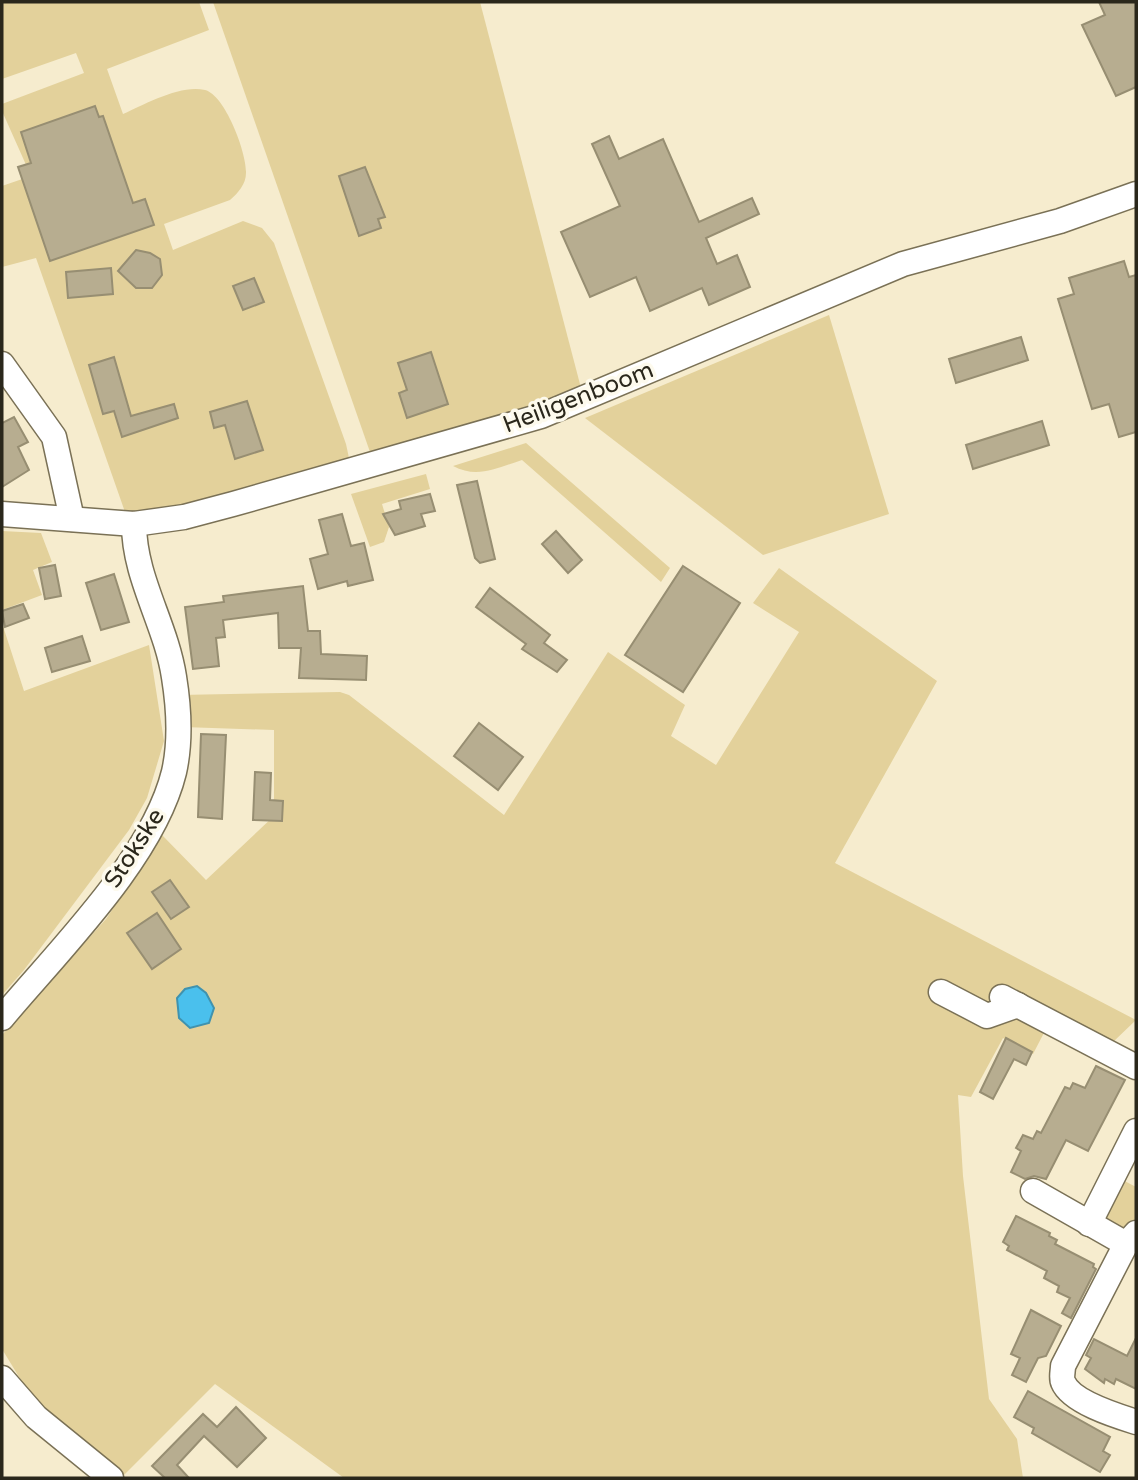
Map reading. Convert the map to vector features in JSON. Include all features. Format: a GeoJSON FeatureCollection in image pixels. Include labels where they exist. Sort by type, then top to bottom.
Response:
{"type":"FeatureCollection","features":[{"type":"Feature","properties":{"kind":"street","name":"Heiligenboom"},"geometry":{"type":"LineString","coordinates":[[2,514],[134,524],[184,517],[233,504],[541,416],[903,264],[1060,222],[1136,194]]}},
{"type":"Feature","properties":{"kind":"street"},"geometry":{"type":"LineString","coordinates":[[2,364],[54,437],[72,519]]}},
{"type":"Feature","properties":{"kind":"street","name":"Stokske"},"geometry":{"type":"LineString","coordinates":[[2,1018],[120,876],[161,811],[174,771],[178,741],[175,680],[165,639],[137,562],[134,524]]}},
{"type":"Feature","properties":{"kind":"street"},"geometry":{"type":"LineString","coordinates":[[941,992],[987,1016],[1010,1001],[1136,1067]]}},
{"type":"Feature","properties":{"kind":"street"},"geometry":{"type":"LineString","coordinates":[[1089,1224],[1136,1131]]}},
{"type":"Feature","properties":{"kind":"street"},"geometry":{"type":"LineString","coordinates":[[1033,1191],[1089,1224],[1131,1238],[1063,1366],[1062,1381],[1071,1393],[1108,1413],[1136,1422]]}},
{"type":"Feature","properties":{"kind":"street"},"geometry":{"type":"LineString","coordinates":[[2,1378],[36,1417],[111,1478]]}},
{"type":"Feature","properties":{"kind":"shaded area"},"geometry":{"type":"Polygon","coordinates":[[[2,2],[199,2],[209,30],[107,69],[123,114],[174,92],[195,89],[213,94],[227,113],[243,152],[246,177],[243,185],[230,200],[164,224],[173,250],[243,221],[262,228],[274,243],[346,444],[349,458],[345,465],[230,499],[139,513],[125,512],[36,258],[2,267],[2,186],[31,176],[2,111],[2,104],[84,73],[76,53],[2,79],[2,2]]]}},
{"type":"Feature","properties":{"kind":"shaded area"},"geometry":{"type":"Polygon","coordinates":[[[213,2],[480,2],[581,388],[551,401],[378,458],[370,452],[213,2]]]}},
{"type":"Feature","properties":{"kind":"shaded area"},"geometry":{"type":"Polygon","coordinates":[[[829,315],[889,514],[763,555],[585,418],[829,315]]]}},
{"type":"Feature","properties":{"kind":"shaded area"},"geometry":{"type":"Polygon","coordinates":[[[526,443],[670,568],[661,582],[522,460],[479,472],[453,466],[526,443]]]}},
{"type":"Feature","properties":{"kind":"shaded area"},"geometry":{"type":"Polygon","coordinates":[[[426,474],[430,489],[382,504],[389,527],[384,542],[370,547],[351,494],[426,474]]]}},
{"type":"Feature","properties":{"kind":"shaded area"},"geometry":{"type":"Polygon","coordinates":[[[2,531],[41,533],[52,562],[33,570],[42,595],[2,610],[2,531]]]}},
{"type":"Feature","properties":{"kind":"shaded area"},"geometry":{"type":"Polygon","coordinates":[[[779,568],[937,681],[835,863],[1136,1020],[1112,1043],[1003,988],[990,1007],[950,986],[949,1004],[994,1026],[1022,1013],[1047,1027],[1033,1054],[1003,1038],[971,1097],[958,1095],[963,1176],[989,1399],[1017,1439],[1023,1478],[344,1478],[215,1384],[124,1475],[30,1395],[2,1349],[2,1035],[106,919],[162,835],[206,880],[274,816],[274,730],[183,727],[179,695],[340,692],[349,695],[504,815],[608,652],[685,705],[671,736],[716,765],[799,632],[753,603],[779,568]],[[197,986],[185,989],[177,998],[179,1018],[190,1028],[209,1023],[214,1007],[206,993],[197,986]]]}},
{"type":"Feature","properties":{"kind":"shaded area"},"geometry":{"type":"Polygon","coordinates":[[[2,623],[24,691],[149,645],[164,741],[147,798],[129,830],[24,970],[2,995],[2,623]]]}},
{"type":"Feature","properties":{"kind":"shaded area"},"geometry":{"type":"Polygon","coordinates":[[[1119,1178],[1136,1187],[1136,1222],[1123,1235],[1103,1226],[1119,1178]]]}},
{"type":"Feature","properties":{"kind":"water"},"geometry":{"type":"Polygon","coordinates":[[[197,986],[206,993],[214,1008],[209,1023],[190,1028],[179,1018],[177,998],[185,989],[197,986]]]}},
{"type":"Feature","properties":{"kind":"building"},"geometry":{"type":"Polygon","coordinates":[[[1099,2],[1136,2],[1136,87],[1116,96],[1082,25],[1105,15],[1099,2]]]}},
{"type":"Feature","properties":{"kind":"building"},"geometry":{"type":"Polygon","coordinates":[[[95,106],[99,117],[103,116],[133,203],[145,199],[154,225],[50,261],[18,167],[31,163],[21,132],[95,106]]]}},
{"type":"Feature","properties":{"kind":"building"},"geometry":{"type":"Polygon","coordinates":[[[609,136],[619,159],[663,139],[699,222],[752,198],[759,214],[706,238],[717,264],[737,255],[750,287],[709,305],[702,288],[650,311],[636,277],[590,297],[561,232],[620,206],[592,144],[609,136]]]}},
{"type":"Feature","properties":{"kind":"building"},"geometry":{"type":"Polygon","coordinates":[[[365,167],[385,217],[378,219],[381,228],[359,236],[339,176],[365,167]]]}},
{"type":"Feature","properties":{"kind":"building"},"geometry":{"type":"Polygon","coordinates":[[[136,250],[150,253],[160,259],[162,275],[152,288],[136,288],[118,271],[136,250]]]}},
{"type":"Feature","properties":{"kind":"building"},"geometry":{"type":"Polygon","coordinates":[[[1124,261],[1129,277],[1136,275],[1136,432],[1119,437],[1109,404],[1092,409],[1058,299],[1074,294],[1069,278],[1124,261]]]}},
{"type":"Feature","properties":{"kind":"building"},"geometry":{"type":"Polygon","coordinates":[[[111,268],[113,294],[68,298],[66,272],[111,268]]]}},
{"type":"Feature","properties":{"kind":"building"},"geometry":{"type":"Polygon","coordinates":[[[254,278],[264,302],[243,310],[233,286],[254,278]]]}},
{"type":"Feature","properties":{"kind":"building"},"geometry":{"type":"Polygon","coordinates":[[[1021,337],[1028,360],[956,383],[949,359],[1021,337]]]}},
{"type":"Feature","properties":{"kind":"building"},"geometry":{"type":"Polygon","coordinates":[[[431,352],[448,404],[407,418],[399,393],[407,390],[398,363],[431,352]]]}},
{"type":"Feature","properties":{"kind":"building"},"geometry":{"type":"Polygon","coordinates":[[[114,357],[131,416],[174,404],[178,418],[122,437],[114,411],[103,414],[89,365],[114,357]]]}},
{"type":"Feature","properties":{"kind":"building"},"geometry":{"type":"Polygon","coordinates":[[[247,401],[263,450],[235,459],[225,425],[214,428],[210,412],[247,401]]]}},
{"type":"Feature","properties":{"kind":"building"},"geometry":{"type":"Polygon","coordinates":[[[14,417],[28,442],[18,447],[29,470],[2,487],[2,423],[14,417]]]}},
{"type":"Feature","properties":{"kind":"building"},"geometry":{"type":"Polygon","coordinates":[[[1042,421],[1049,445],[973,469],[966,445],[1042,421]]]}},
{"type":"Feature","properties":{"kind":"building"},"geometry":{"type":"Polygon","coordinates":[[[477,481],[495,559],[480,563],[475,558],[457,485],[477,481]]]}},
{"type":"Feature","properties":{"kind":"building"},"geometry":{"type":"Polygon","coordinates":[[[430,494],[435,511],[421,514],[425,526],[395,535],[383,514],[401,509],[399,501],[430,494]]]}},
{"type":"Feature","properties":{"kind":"building"},"geometry":{"type":"Polygon","coordinates":[[[342,514],[351,546],[364,543],[373,580],[348,586],[347,581],[318,589],[310,559],[328,554],[319,520],[342,514]]]}},
{"type":"Feature","properties":{"kind":"building"},"geometry":{"type":"Polygon","coordinates":[[[556,531],[582,560],[568,573],[542,544],[556,531]]]}},
{"type":"Feature","properties":{"kind":"building"},"geometry":{"type":"Polygon","coordinates":[[[55,565],[61,596],[45,599],[39,568],[55,565]]]}},
{"type":"Feature","properties":{"kind":"building"},"geometry":{"type":"Polygon","coordinates":[[[683,566],[740,603],[683,692],[625,655],[683,566]]]}},
{"type":"Feature","properties":{"kind":"building"},"geometry":{"type":"Polygon","coordinates":[[[114,574],[129,622],[101,630],[86,583],[114,574]]]}},
{"type":"Feature","properties":{"kind":"building"},"geometry":{"type":"Polygon","coordinates":[[[303,586],[308,631],[320,631],[321,654],[367,656],[366,680],[299,678],[301,648],[279,648],[278,613],[223,620],[225,637],[216,638],[219,666],[193,669],[185,607],[224,602],[223,596],[303,586]]]}},
{"type":"Feature","properties":{"kind":"building"},"geometry":{"type":"Polygon","coordinates":[[[490,588],[550,635],[544,643],[567,660],[557,672],[522,649],[526,644],[476,607],[490,588]]]}},
{"type":"Feature","properties":{"kind":"building"},"geometry":{"type":"Polygon","coordinates":[[[23,604],[29,618],[5,627],[2,611],[23,604]]]}},
{"type":"Feature","properties":{"kind":"building"},"geometry":{"type":"Polygon","coordinates":[[[82,636],[90,661],[52,672],[45,648],[82,636]]]}},
{"type":"Feature","properties":{"kind":"building"},"geometry":{"type":"Polygon","coordinates":[[[479,723],[523,757],[498,790],[454,756],[479,723]]]}},
{"type":"Feature","properties":{"kind":"building"},"geometry":{"type":"Polygon","coordinates":[[[201,734],[226,735],[222,819],[198,817],[201,734]]]}},
{"type":"Feature","properties":{"kind":"building"},"geometry":{"type":"Polygon","coordinates":[[[255,772],[271,773],[270,800],[283,801],[282,821],[253,820],[255,772]]]}},
{"type":"Feature","properties":{"kind":"building"},"geometry":{"type":"Polygon","coordinates":[[[170,880],[189,907],[171,919],[152,892],[170,880]]]}},
{"type":"Feature","properties":{"kind":"building"},"geometry":{"type":"Polygon","coordinates":[[[157,913],[181,949],[152,969],[127,933],[157,913]]]}},
{"type":"Feature","properties":{"kind":"building"},"geometry":{"type":"Polygon","coordinates":[[[1006,1038],[1032,1052],[1026,1065],[1014,1059],[993,1099],[980,1092],[1006,1038]]]}},
{"type":"Feature","properties":{"kind":"building"},"geometry":{"type":"Polygon","coordinates":[[[1096,1066],[1125,1080],[1088,1151],[1066,1140],[1046,1179],[1034,1176],[1025,1179],[1011,1172],[1021,1151],[1016,1148],[1023,1135],[1033,1139],[1037,1131],[1041,1133],[1065,1087],[1070,1089],[1073,1083],[1085,1088],[1096,1066]]]}},
{"type":"Feature","properties":{"kind":"building"},"geometry":{"type":"Polygon","coordinates":[[[1016,1216],[1050,1233],[1049,1236],[1057,1240],[1055,1244],[1094,1264],[1096,1269],[1071,1318],[1062,1313],[1070,1298],[1057,1292],[1059,1286],[1044,1278],[1047,1271],[1007,1250],[1009,1246],[1003,1242],[1016,1216]]]}},
{"type":"Feature","properties":{"kind":"building"},"geometry":{"type":"Polygon","coordinates":[[[1031,1310],[1061,1326],[1046,1356],[1038,1358],[1026,1382],[1012,1375],[1020,1358],[1011,1354],[1031,1310]]]}},
{"type":"Feature","properties":{"kind":"building"},"geometry":{"type":"Polygon","coordinates":[[[1136,1338],[1136,1389],[1116,1379],[1114,1384],[1105,1379],[1104,1383],[1085,1369],[1091,1358],[1086,1355],[1094,1339],[1127,1356],[1136,1338]]]}},
{"type":"Feature","properties":{"kind":"building"},"geometry":{"type":"Polygon","coordinates":[[[1028,1391],[1110,1437],[1103,1451],[1110,1455],[1100,1472],[1032,1433],[1034,1428],[1014,1417],[1028,1391]]]}},
{"type":"Feature","properties":{"kind":"building"},"geometry":{"type":"Polygon","coordinates":[[[236,1407],[266,1438],[237,1467],[204,1436],[177,1465],[189,1478],[165,1478],[152,1466],[203,1414],[217,1427],[236,1407]]]}}]}
